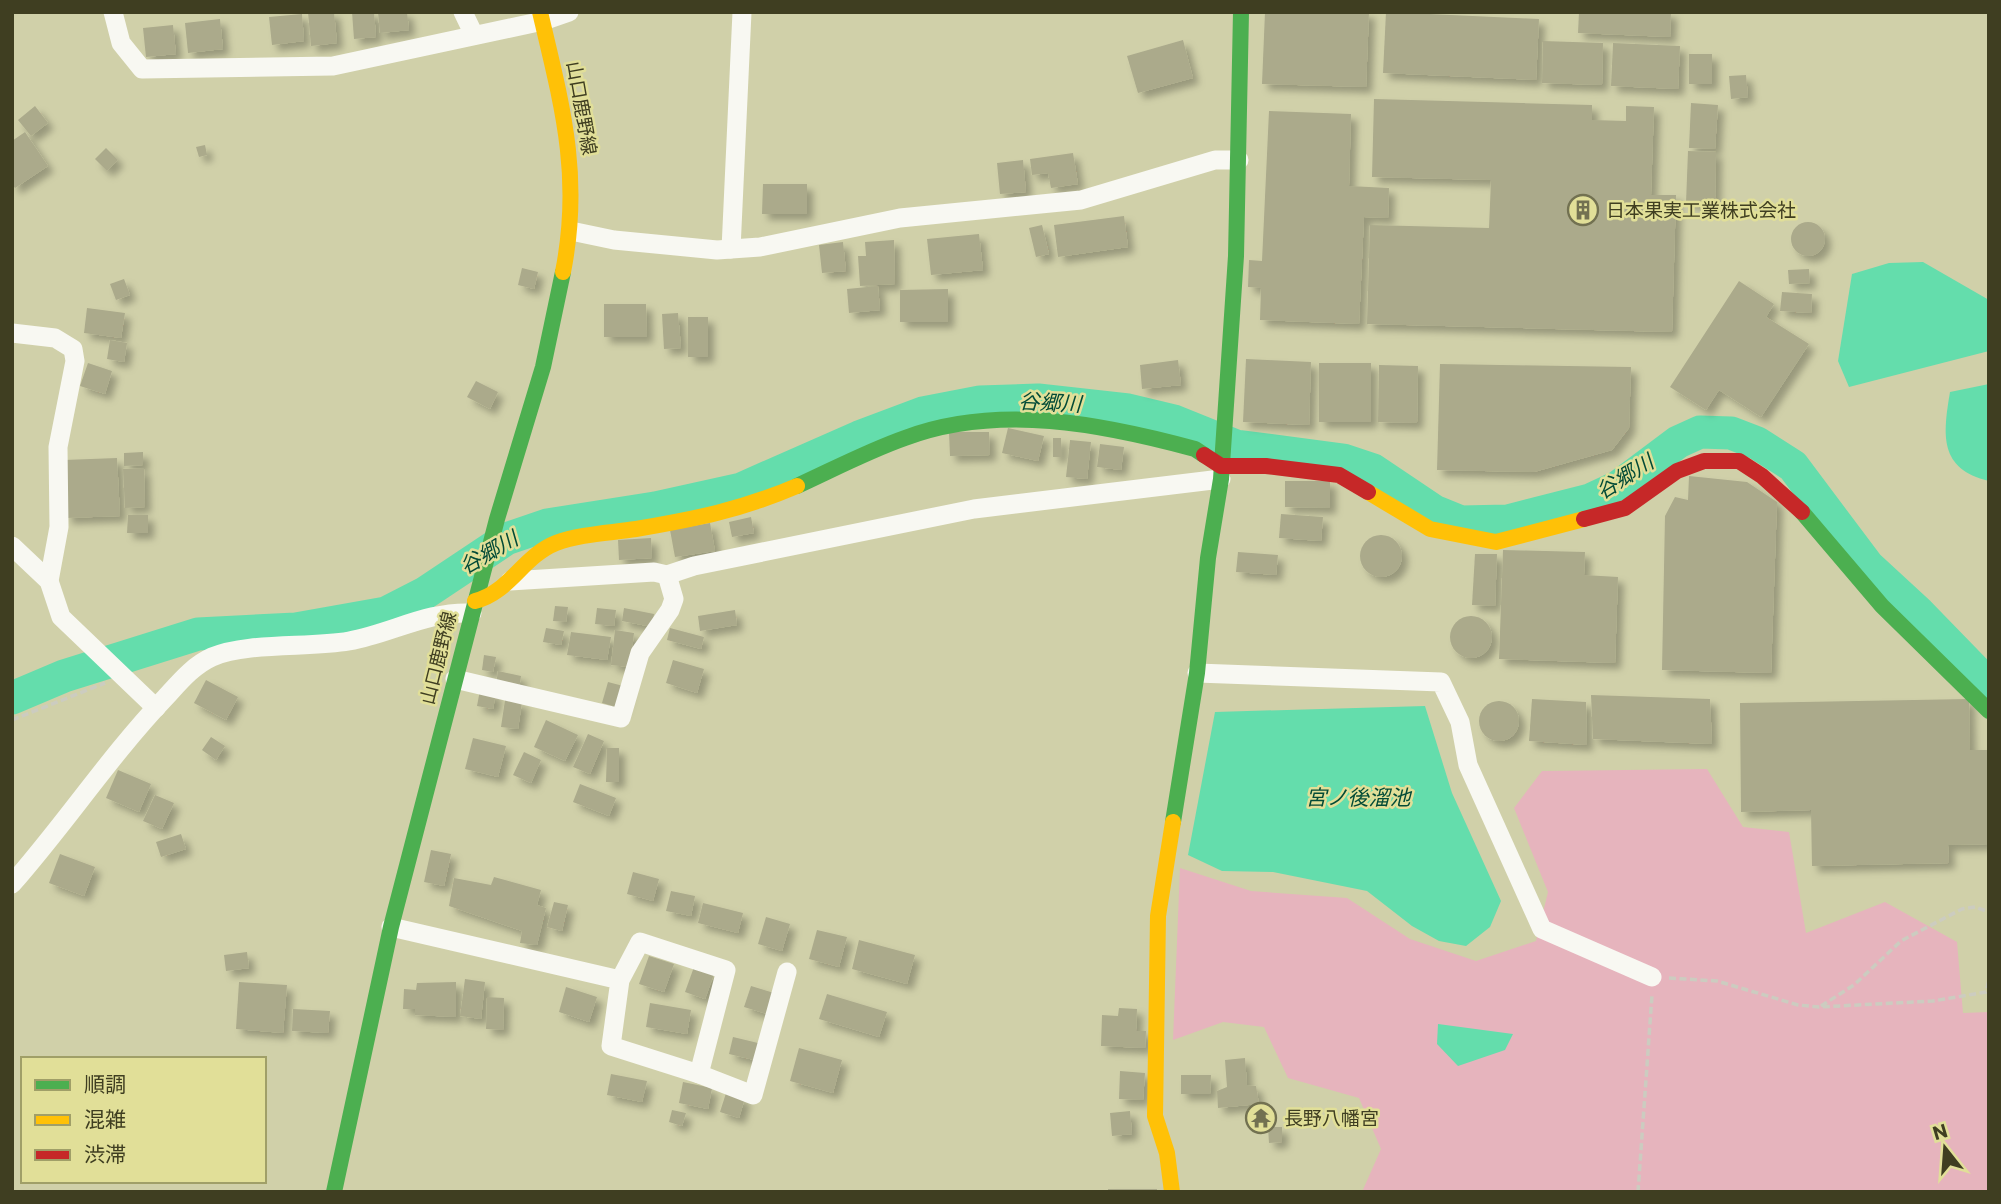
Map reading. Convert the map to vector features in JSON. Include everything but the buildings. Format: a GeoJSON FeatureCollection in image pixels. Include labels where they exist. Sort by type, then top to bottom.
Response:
{"type":"FeatureCollection","features":[{"type":"Feature","properties":{"kind":"street"},"geometry":{"type":"LineString","coordinates":[[113,12],[121,43],[142,69],[333,66],[569,12]]}},
{"type":"Feature","properties":{"kind":"street"},"geometry":{"type":"LineString","coordinates":[[463,12],[474,35]]}},
{"type":"Feature","properties":{"kind":"street"},"geometry":{"type":"LineString","coordinates":[[731,249],[742,12]]}},
{"type":"Feature","properties":{"kind":"street"},"geometry":{"type":"LineString","coordinates":[[1172,1192],[1167,1153],[1155,1116],[1158,915],[1197,673],[1208,558],[1222,467],[1236,256],[1241,12]]}},
{"type":"Feature","properties":{"kind":"street","name":"山口鹿野線"},"geometry":{"type":"LineString","coordinates":[[334,1192],[391,927],[473,607],[543,367],[571,231],[572,185],[568,129],[541,17]]}},
{"type":"Feature","properties":{"kind":"street"},"geometry":{"type":"LineString","coordinates":[[571,231],[648,245],[731,249],[760,247],[900,218],[1080,200],[1214,160],[1238,160]]}},
{"type":"Feature","properties":{"kind":"street"},"geometry":{"type":"LineString","coordinates":[[12,333],[55,338],[73,349],[75,361],[58,447],[60,527],[49,581]]}},
{"type":"Feature","properties":{"kind":"street"},"geometry":{"type":"LineString","coordinates":[[12,884],[156,708],[193,669],[212,657],[240,651],[331,644],[380,634],[432,614],[473,607],[493,597],[536,552],[559,542],[702,518],[751,506],[906,436],[959,423],[1013,419],[1118,428],[1195,449],[1222,467]]}},
{"type":"Feature","properties":{"kind":"street"},"geometry":{"type":"LineString","coordinates":[[510,581],[654,572],[667,575],[694,566],[974,509],[1222,467],[1266,466],[1339,475],[1430,529],[1496,542],[1625,508],[1677,471],[1704,461],[1739,461],[1762,476],[1798,508],[1882,606],[1989,711]]}},
{"type":"Feature","properties":{"kind":"street"},"geometry":{"type":"LineString","coordinates":[[12,546],[49,581],[61,617],[118,675],[156,708]]}},
{"type":"Feature","properties":{"kind":"street"},"geometry":{"type":"LineString","coordinates":[[454,679],[621,718],[640,653],[670,610],[674,599],[667,575]]}},
{"type":"Feature","properties":{"kind":"street"},"geometry":{"type":"LineString","coordinates":[[1197,673],[1441,682],[1460,722],[1468,765],[1542,929],[1652,977]]}},
{"type":"Feature","properties":{"kind":"street"},"geometry":{"type":"LineString","coordinates":[[391,927],[620,980]]}},
{"type":"Feature","properties":{"kind":"street"},"geometry":{"type":"LineString","coordinates":[[699,1074],[726,970],[640,942],[620,980],[611,1046],[699,1074],[753,1095],[787,972]]}},
{"type":"Feature","properties":{"kind":"path"},"geometry":{"type":"LineString","coordinates":[[12,720],[118,675]]}},
{"type":"Feature","properties":{"kind":"path"},"geometry":{"type":"LineString","coordinates":[[1819,1007],[1838,998],[1901,941],[1962,909],[1975,907],[1989,912]]}},
{"type":"Feature","properties":{"kind":"path"},"geometry":{"type":"LineString","coordinates":[[1637,1192],[1652,977],[1717,981],[1798,1005],[1819,1007],[1933,1002],[1986,992],[1989,980]]}},
{"type":"Feature","properties":{"kind":"shaded area"},"geometry":{"type":"Polygon","coordinates":[[[1707,769],[1743,827],[1789,832],[1806,933],[1885,902],[1957,942],[1963,1013],[1989,1012],[1989,1192],[1362,1192],[1381,1149],[1359,1098],[1288,1078],[1264,1027],[1223,1022],[1173,1040],[1180,868],[1251,891],[1347,898],[1410,939],[1476,961],[1536,941],[1548,892],[1514,808],[1542,771],[1707,769]]]}},
{"type":"Feature","properties":{"kind":"water"},"geometry":{"type":"Polygon","coordinates":[[[1923,262],[1989,300],[1989,351],[1849,387],[1838,361],[1852,274],[1889,263],[1923,262]]]}},
{"type":"Feature","properties":{"kind":"water"},"geometry":{"type":"Polygon","coordinates":[[[1989,384],[1989,481],[1960,468],[1952,459],[1948,448],[1946,422],[1950,392],[1989,384]]]}},
{"type":"Feature","properties":{"kind":"water","name":"宮ノ後溜池"},"geometry":{"type":"Polygon","coordinates":[[[1425,706],[1452,793],[1501,901],[1490,927],[1466,946],[1439,941],[1412,926],[1367,891],[1273,872],[1222,871],[1188,855],[1215,712],[1425,706]]]}},
{"type":"Feature","properties":{"kind":"water"},"geometry":{"type":"Polygon","coordinates":[[[1438,1024],[1513,1034],[1505,1050],[1458,1066],[1437,1044],[1438,1024]]]}},
{"type":"Feature","properties":{"kind":"waterway","name":"谷郷川"},"geometry":{"type":"LineString","coordinates":[[12,698],[64,676],[198,634],[296,629],[386,613],[425,593],[506,539],[547,525],[655,508],[741,489],[859,437],[923,413],[980,402],[1038,400],[1128,410],[1174,421],[1236,446],[1343,460],[1373,470],[1434,511],[1461,522],[1508,521],[1590,500],[1618,487],[1678,442],[1700,432],[1731,433],[1757,443],[1793,466],[1868,566],[1919,613],[1989,685]]}},
{"type":"Feature","properties":{"kind":"traffic: fast"},"geometry":{"type":"LineString","coordinates":[[1173,822],[1197,673],[1208,558],[1221,479],[1236,256],[1241,12]]}},
{"type":"Feature","properties":{"kind":"traffic: fast"},"geometry":{"type":"LineString","coordinates":[[334,1192],[391,927],[497,519],[543,367],[563,272]]}},
{"type":"Feature","properties":{"kind":"traffic: fast"},"geometry":{"type":"LineString","coordinates":[[797,486],[905,438],[940,427],[977,421],[1050,421],[1087,425],[1160,440],[1195,449],[1204,455]]}},
{"type":"Feature","properties":{"kind":"traffic: fast"},"geometry":{"type":"LineString","coordinates":[[1802,512],[1882,606],[1989,711]]}},
{"type":"Feature","properties":{"kind":"traffic: slow"},"geometry":{"type":"LineString","coordinates":[[540,12],[556,78],[570,172],[571,204],[563,272]]}},
{"type":"Feature","properties":{"kind":"traffic: slow"},"geometry":{"type":"LineString","coordinates":[[475,601],[487,597],[507,583],[534,556],[556,543],[718,513],[797,486]]}},
{"type":"Feature","properties":{"kind":"traffic: slow"},"geometry":{"type":"LineString","coordinates":[[1368,492],[1430,529],[1496,542],[1584,519]]}},
{"type":"Feature","properties":{"kind":"traffic: slow"},"geometry":{"type":"LineString","coordinates":[[1172,1192],[1167,1153],[1155,1116],[1158,916],[1173,822]]}},
{"type":"Feature","properties":{"kind":"traffic: jam"},"geometry":{"type":"LineString","coordinates":[[1204,455],[1221,466],[1266,466],[1339,475],[1368,492]]}},
{"type":"Feature","properties":{"kind":"traffic: jam"},"geometry":{"type":"LineString","coordinates":[[1584,519],[1625,508],[1677,471],[1704,461],[1739,461],[1762,476],[1802,512]]}},
{"type":"Feature","properties":{"kind":"place","name":"日本果実工業株式会社"},"geometry":{"type":"Point","coordinates":[1583,210]}},
{"type":"Feature","properties":{"kind":"place","name":"長野八幡宮"},"geometry":{"type":"Point","coordinates":[1261,1118]}}]}
